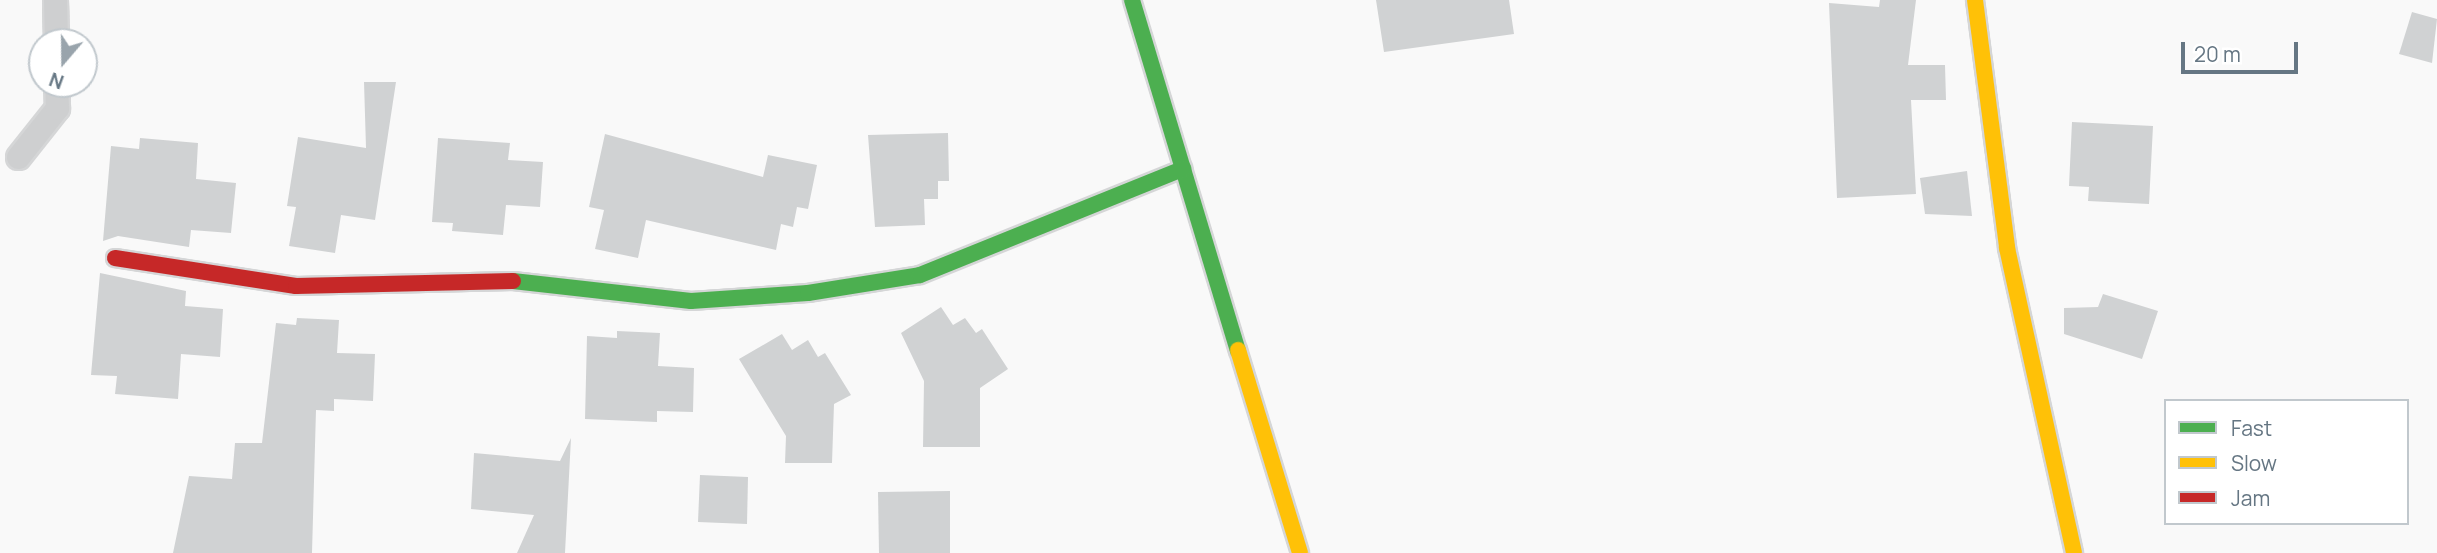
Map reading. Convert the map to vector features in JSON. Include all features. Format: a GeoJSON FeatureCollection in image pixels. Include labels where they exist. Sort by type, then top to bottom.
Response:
{"type":"FeatureCollection","features":[{"type":"Feature","properties":{"kind":"main road"},"geometry":{"type":"LineString","coordinates":[[1132,0],[1300,553]]}},
{"type":"Feature","properties":{"kind":"main road"},"geometry":{"type":"LineString","coordinates":[[1975,0],[2007,248],[2074,553]]}},
{"type":"Feature","properties":{"kind":"main road"},"geometry":{"type":"LineString","coordinates":[[115,258],[296,286],[399,279],[547,282],[691,301],[808,293],[920,275],[1183,169]]}},
{"type":"Feature","properties":{"kind":"lane"},"geometry":{"type":"LineString","coordinates":[[55,0],[56,28]]}},
{"type":"Feature","properties":{"kind":"lane"},"geometry":{"type":"LineString","coordinates":[[18,157],[57,108],[57,98]]}},
{"type":"Feature","properties":{"kind":"building"},"geometry":{"type":"Polygon","coordinates":[[[1376,0],[1509,0],[1514,34],[1384,52],[1376,0]]]}},
{"type":"Feature","properties":{"kind":"building"},"geometry":{"type":"Polygon","coordinates":[[[1880,0],[1916,0],[1908,65],[1945,65],[1946,100],[1911,100],[1916,194],[1837,198],[1829,3],[1879,7],[1880,0]]]}},
{"type":"Feature","properties":{"kind":"building"},"geometry":{"type":"Polygon","coordinates":[[[2412,12],[2437,19],[2432,63],[2399,54],[2412,12]]]}},
{"type":"Feature","properties":{"kind":"building"},"geometry":{"type":"Polygon","coordinates":[[[364,82],[396,82],[375,220],[341,215],[335,253],[289,246],[296,207],[287,206],[298,137],[366,148],[364,82]]]}},
{"type":"Feature","properties":{"kind":"building"},"geometry":{"type":"Polygon","coordinates":[[[2072,122],[2153,126],[2149,204],[2088,201],[2089,187],[2069,186],[2072,122]]]}},
{"type":"Feature","properties":{"kind":"building"},"geometry":{"type":"Polygon","coordinates":[[[948,133],[949,181],[938,181],[938,199],[924,199],[925,225],[875,227],[868,135],[948,133]]]}},
{"type":"Feature","properties":{"kind":"building"},"geometry":{"type":"Polygon","coordinates":[[[605,134],[763,177],[768,155],[817,165],[808,209],[797,207],[793,227],[781,224],[776,250],[646,220],[638,258],[595,249],[604,210],[589,207],[605,134]]]}},
{"type":"Feature","properties":{"kind":"building"},"geometry":{"type":"Polygon","coordinates":[[[140,138],[198,143],[196,179],[236,183],[231,233],[191,230],[189,247],[118,236],[103,241],[111,146],[139,149],[140,138]]]}},
{"type":"Feature","properties":{"kind":"building"},"geometry":{"type":"Polygon","coordinates":[[[438,138],[510,143],[508,160],[543,162],[540,207],[506,205],[503,235],[452,231],[453,223],[432,222],[438,138]]]}},
{"type":"Feature","properties":{"kind":"building"},"geometry":{"type":"Polygon","coordinates":[[[1967,171],[1972,216],[1925,214],[1920,178],[1967,171]]]}},
{"type":"Feature","properties":{"kind":"building"},"geometry":{"type":"Polygon","coordinates":[[[100,273],[186,291],[185,306],[223,309],[220,357],[181,354],[178,399],[115,394],[117,376],[91,375],[100,273]]]}},
{"type":"Feature","properties":{"kind":"building"},"geometry":{"type":"Polygon","coordinates":[[[2103,294],[2158,311],[2142,359],[2064,334],[2064,308],[2098,307],[2103,294]]]}},
{"type":"Feature","properties":{"kind":"building"},"geometry":{"type":"Polygon","coordinates":[[[941,307],[953,325],[965,318],[976,333],[982,329],[1008,369],[980,388],[980,447],[923,447],[924,381],[901,333],[941,307]]]}},
{"type":"Feature","properties":{"kind":"building"},"geometry":{"type":"Polygon","coordinates":[[[297,318],[339,320],[337,353],[375,354],[373,401],[334,399],[334,411],[316,410],[312,553],[173,553],[189,476],[232,479],[235,443],[262,443],[276,323],[296,325],[297,318]]]}},
{"type":"Feature","properties":{"kind":"building"},"geometry":{"type":"Polygon","coordinates":[[[617,331],[660,333],[658,366],[694,368],[693,412],[657,411],[657,422],[585,419],[587,336],[617,338],[617,331]]]}},
{"type":"Feature","properties":{"kind":"building"},"geometry":{"type":"Polygon","coordinates":[[[782,334],[792,350],[808,340],[818,357],[825,353],[851,395],[834,404],[832,463],[785,463],[786,436],[739,359],[782,334]]]}},
{"type":"Feature","properties":{"kind":"building"},"geometry":{"type":"Polygon","coordinates":[[[571,438],[565,553],[517,553],[534,515],[471,509],[474,453],[560,461],[571,438]]]}},
{"type":"Feature","properties":{"kind":"building"},"geometry":{"type":"Polygon","coordinates":[[[700,475],[748,477],[747,524],[698,522],[700,475]]]}},
{"type":"Feature","properties":{"kind":"building"},"geometry":{"type":"Polygon","coordinates":[[[950,491],[950,553],[879,553],[878,492],[950,491]]]}},
{"type":"Feature","properties":{"kind":"traffic: fast"},"geometry":{"type":"LineString","coordinates":[[1132,0],[1238,350]]}},
{"type":"Feature","properties":{"kind":"traffic: fast"},"geometry":{"type":"LineString","coordinates":[[513,281],[691,301],[808,293],[920,275],[1183,169]]}},
{"type":"Feature","properties":{"kind":"traffic: slow"},"geometry":{"type":"LineString","coordinates":[[1975,0],[2007,248],[2074,553]]}},
{"type":"Feature","properties":{"kind":"traffic: slow"},"geometry":{"type":"LineString","coordinates":[[1238,350],[1300,553]]}},
{"type":"Feature","properties":{"kind":"traffic: jam"},"geometry":{"type":"LineString","coordinates":[[115,258],[296,286],[513,281]]}}]}
